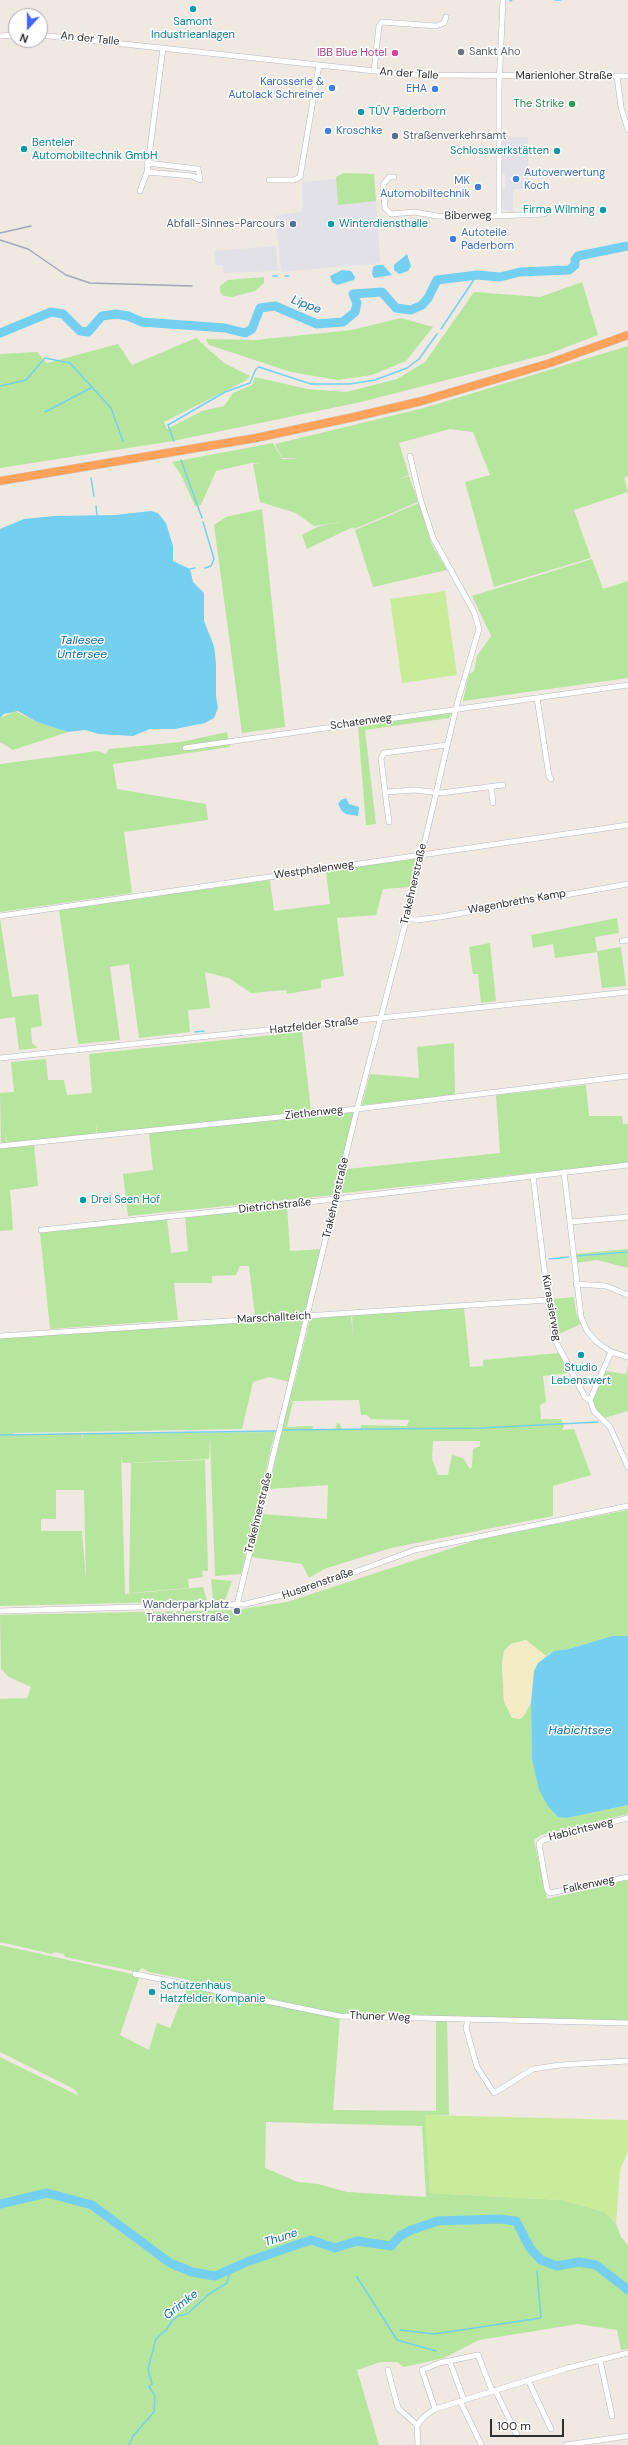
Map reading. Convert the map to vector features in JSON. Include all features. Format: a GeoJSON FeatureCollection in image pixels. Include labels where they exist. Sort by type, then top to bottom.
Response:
{"type":"FeatureCollection","features":[{"type":"Feature","properties":{"kind":"highway"},"geometry":{"type":"LineString","coordinates":[[0,481],[256,438],[354,417],[422,401],[550,363],[628,335]]}},
{"type":"Feature","properties":{"kind":"street"},"geometry":{"type":"LineString","coordinates":[[499,215],[500,77],[503,0]]}},
{"type":"Feature","properties":{"kind":"street"},"geometry":{"type":"LineString","coordinates":[[374,71],[379,26],[382,22],[436,26],[444,24],[446,17]]}},
{"type":"Feature","properties":{"kind":"street","name":"An der Talle"},"geometry":{"type":"LineString","coordinates":[[48,36],[412,75],[500,77]]}},
{"type":"Feature","properties":{"kind":"street"},"geometry":{"type":"LineString","coordinates":[[140,191],[147,172],[163,48]]}},
{"type":"Feature","properties":{"kind":"street"},"geometry":{"type":"LineString","coordinates":[[269,180],[294,180],[300,177],[319,65]]}},
{"type":"Feature","properties":{"kind":"street"},"geometry":{"type":"LineString","coordinates":[[617,76],[621,107],[628,130]]}},
{"type":"Feature","properties":{"kind":"street","name":"Marienloher Straße"},"geometry":{"type":"LineString","coordinates":[[500,77],[628,76]]}},
{"type":"Feature","properties":{"kind":"street"},"geometry":{"type":"LineString","coordinates":[[147,172],[200,177],[198,169],[148,163]]}},
{"type":"Feature","properties":{"kind":"street","name":"Biberweg"},"geometry":{"type":"LineString","coordinates":[[394,176],[389,177],[383,185],[385,208],[390,214],[414,212],[437,216],[544,214]]}},
{"type":"Feature","properties":{"kind":"street","name":"Trakehnerstraße"},"geometry":{"type":"LineString","coordinates":[[237,1605],[357,1109],[407,917],[447,745],[479,628],[474,612],[433,538],[420,498],[410,456]]}},
{"type":"Feature","properties":{"kind":"street","name":"Schatenweg"},"geometry":{"type":"LineString","coordinates":[[185,748],[628,685]]}},
{"type":"Feature","properties":{"kind":"street"},"geometry":{"type":"LineString","coordinates":[[537,698],[549,776],[551,779]]}},
{"type":"Feature","properties":{"kind":"street"},"geometry":{"type":"LineString","coordinates":[[389,822],[381,758],[384,753],[447,745]]}},
{"type":"Feature","properties":{"kind":"street"},"geometry":{"type":"LineString","coordinates":[[385,792],[415,790],[436,792],[502,785]]}},
{"type":"Feature","properties":{"kind":"street"},"geometry":{"type":"LineString","coordinates":[[491,787],[493,803]]}},
{"type":"Feature","properties":{"kind":"street","name":"Westphalenweg"},"geometry":{"type":"LineString","coordinates":[[0,916],[628,825]]}},
{"type":"Feature","properties":{"kind":"street","name":"Wagenbreths Kamp"},"geometry":{"type":"LineString","coordinates":[[407,917],[417,920],[440,917],[628,884]]}},
{"type":"Feature","properties":{"kind":"street"},"geometry":{"type":"LineString","coordinates":[[622,941],[628,940]]}},
{"type":"Feature","properties":{"kind":"street","name":"Hatzfelder Straße"},"geometry":{"type":"LineString","coordinates":[[0,1058],[628,992]]}},
{"type":"Feature","properties":{"kind":"street","name":"Ziethenweg"},"geometry":{"type":"LineString","coordinates":[[0,1146],[357,1109],[628,1076]]}},
{"type":"Feature","properties":{"kind":"street","name":"Dietrichstraße"},"geometry":{"type":"LineString","coordinates":[[41,1230],[336,1199],[628,1165]]}},
{"type":"Feature","properties":{"kind":"street"},"geometry":{"type":"LineString","coordinates":[[564,1172],[578,1309],[587,1331],[611,1352],[628,1357]]}},
{"type":"Feature","properties":{"kind":"street","name":"Kürassierweg"},"geometry":{"type":"LineString","coordinates":[[533,1176],[548,1300],[555,1340],[585,1397],[590,1400],[594,1411],[610,1427],[628,1467]]}},
{"type":"Feature","properties":{"kind":"street"},"geometry":{"type":"LineString","coordinates":[[570,1222],[628,1217]]}},
{"type":"Feature","properties":{"kind":"street"},"geometry":{"type":"LineString","coordinates":[[576,1284],[606,1286],[628,1295]]}},
{"type":"Feature","properties":{"kind":"street","name":"Marschallteich"},"geometry":{"type":"LineString","coordinates":[[0,1336],[548,1300]]}},
{"type":"Feature","properties":{"kind":"street"},"geometry":{"type":"LineString","coordinates":[[590,1400],[611,1352]]}},
{"type":"Feature","properties":{"kind":"street","name":"Husarenstraße"},"geometry":{"type":"LineString","coordinates":[[0,1611],[237,1605],[286,1596],[415,1550],[628,1506]]}},
{"type":"Feature","properties":{"kind":"street","name":"Habichtsweg"},"geometry":{"type":"LineString","coordinates":[[550,1893],[547,1890],[539,1844],[543,1840],[628,1818]]}},
{"type":"Feature","properties":{"kind":"street","name":"Falkenweg"},"geometry":{"type":"LineString","coordinates":[[550,1893],[628,1877]]}},
{"type":"Feature","properties":{"kind":"street","name":"Thuner Weg"},"geometry":{"type":"LineString","coordinates":[[135,1974],[340,2016],[628,2023]]}},
{"type":"Feature","properties":{"kind":"street"},"geometry":{"type":"LineString","coordinates":[[468,2019],[466,2028],[477,2067],[494,2093],[534,2069],[560,2065],[628,2061]]}},
{"type":"Feature","properties":{"kind":"street"},"geometry":{"type":"LineString","coordinates":[[418,2445],[417,2425],[425,2416],[435,2409],[493,2390],[628,2353]]}},
{"type":"Feature","properties":{"kind":"street"},"geometry":{"type":"LineString","coordinates":[[435,2409],[422,2370],[439,2363],[450,2362],[478,2355],[493,2390],[517,2435]]}},
{"type":"Feature","properties":{"kind":"street"},"geometry":{"type":"LineString","coordinates":[[600,2360],[612,2416]]}},
{"type":"Feature","properties":{"kind":"street"},"geometry":{"type":"LineString","coordinates":[[450,2362],[462,2400],[481,2444]]}},
{"type":"Feature","properties":{"kind":"street"},"geometry":{"type":"LineString","coordinates":[[388,2370],[398,2408],[410,2422],[417,2425]]}},
{"type":"Feature","properties":{"kind":"street"},"geometry":{"type":"LineString","coordinates":[[528,2380],[551,2429]]}},
{"type":"Feature","properties":{"kind":"street"},"geometry":{"type":"LineString","coordinates":[[566,2445],[628,2436]]}},
{"type":"Feature","properties":{"kind":"shaded area","name":"Autoverwertung Koch"},"geometry":{"type":"Polygon","coordinates":[[[502,137],[528,137],[528,189],[513,189],[513,212],[504,210],[502,205],[502,188],[505,188],[505,174],[502,174],[502,137]]]}},
{"type":"Feature","properties":{"kind":"shaded area"},"geometry":{"type":"Polygon","coordinates":[[[336,179],[338,205],[376,201],[380,263],[281,272],[275,216],[303,211],[302,182],[336,179]]]}},
{"type":"Feature","properties":{"kind":"shaded area"},"geometry":{"type":"Polygon","coordinates":[[[276,246],[278,271],[224,273],[223,265],[215,265],[214,251],[276,246]]]}},
{"type":"Feature","properties":{"kind":"green space"},"geometry":{"type":"Polygon","coordinates":[[[344,173],[374,174],[376,201],[338,205],[336,177],[344,173]]]}},
{"type":"Feature","properties":{"kind":"green space"},"geometry":{"type":"Polygon","coordinates":[[[264,277],[264,283],[255,291],[232,297],[223,296],[220,291],[220,286],[228,280],[264,277]]]}},
{"type":"Feature","properties":{"kind":"green space"},"geometry":{"type":"Polygon","coordinates":[[[582,282],[598,335],[548,354],[361,402],[173,441],[0,468],[0,354],[37,352],[47,363],[118,344],[132,365],[196,338],[224,363],[250,376],[245,381],[164,422],[167,429],[202,411],[224,406],[233,393],[252,385],[255,377],[307,389],[346,392],[397,379],[425,362],[474,292],[540,297],[582,282]]]}},
{"type":"Feature","properties":{"kind":"green space"},"geometry":{"type":"Polygon","coordinates":[[[401,318],[433,327],[406,361],[372,375],[338,380],[291,372],[209,345],[206,339],[255,340],[352,330],[401,318]]]}},
{"type":"Feature","properties":{"kind":"green space"},"geometry":{"type":"Polygon","coordinates":[[[628,346],[628,476],[624,478],[628,492],[574,510],[591,558],[494,587],[465,482],[490,475],[473,432],[450,429],[399,443],[409,475],[397,480],[409,476],[418,502],[354,529],[353,527],[307,549],[302,535],[319,526],[341,522],[314,526],[296,513],[260,502],[253,464],[260,463],[251,463],[216,471],[201,505],[195,506],[181,475],[172,462],[273,443],[282,459],[302,459],[282,458],[275,444],[424,408],[628,346]]]}},
{"type":"Feature","properties":{"kind":"green space"},"geometry":{"type":"Polygon","coordinates":[[[419,503],[431,543],[447,570],[373,587],[355,530],[419,503]]]}},
{"type":"Feature","properties":{"kind":"green space"},"geometry":{"type":"Polygon","coordinates":[[[262,509],[285,727],[242,733],[214,525],[226,517],[262,509]]]}},
{"type":"Feature","properties":{"kind":"green space"},"geometry":{"type":"Polygon","coordinates":[[[592,559],[603,589],[628,581],[628,678],[463,701],[469,674],[474,671],[477,656],[491,636],[472,596],[592,559]]]}},
{"type":"Feature","properties":{"kind":"green space"},"geometry":{"type":"Polygon","coordinates":[[[445,591],[457,675],[402,683],[390,599],[445,591]]]}},
{"type":"Feature","properties":{"kind":"green space"},"geometry":{"type":"Polygon","coordinates":[[[15,711],[37,722],[68,732],[13,750],[0,742],[0,718],[15,711]]]}},
{"type":"Feature","properties":{"kind":"green space"},"geometry":{"type":"Polygon","coordinates":[[[452,712],[449,718],[365,730],[376,824],[366,825],[358,726],[452,712]]]}},
{"type":"Feature","properties":{"kind":"green space"},"geometry":{"type":"Polygon","coordinates":[[[227,732],[230,747],[113,764],[117,789],[206,804],[208,820],[124,832],[132,893],[0,912],[0,764],[98,751],[106,754],[109,749],[181,742],[227,732]]]}},
{"type":"Feature","properties":{"kind":"green space"},"geometry":{"type":"Polygon","coordinates":[[[417,858],[410,887],[383,889],[376,915],[337,918],[344,976],[321,980],[321,988],[287,994],[286,990],[251,993],[229,978],[205,972],[210,1008],[188,1010],[190,1032],[139,1038],[129,964],[110,967],[120,1040],[78,1044],[59,910],[270,880],[274,911],[330,904],[326,871],[417,858]]]}},
{"type":"Feature","properties":{"kind":"green space"},"geometry":{"type":"Polygon","coordinates":[[[0,918],[12,997],[38,994],[42,1026],[31,1028],[32,1043],[38,1048],[19,1050],[15,1017],[0,1019],[0,918]]]}},
{"type":"Feature","properties":{"kind":"green space"},"geometry":{"type":"Polygon","coordinates":[[[617,918],[619,933],[595,937],[597,951],[621,947],[626,986],[602,988],[597,952],[555,958],[553,944],[533,948],[531,935],[617,918]]]}},
{"type":"Feature","properties":{"kind":"green space"},"geometry":{"type":"Polygon","coordinates":[[[490,943],[496,1001],[481,1003],[478,974],[473,974],[469,947],[490,943]]]}},
{"type":"Feature","properties":{"kind":"green space"},"geometry":{"type":"Polygon","coordinates":[[[302,1032],[311,1111],[97,1134],[96,1124],[96,1134],[7,1143],[5,1129],[6,1143],[1,1144],[0,1093],[14,1092],[11,1062],[46,1059],[48,1080],[64,1080],[67,1095],[92,1093],[89,1054],[302,1032]]]}},
{"type":"Feature","properties":{"kind":"green space"},"geometry":{"type":"Polygon","coordinates":[[[454,1043],[455,1095],[362,1105],[370,1074],[419,1078],[417,1047],[454,1043]]]}},
{"type":"Feature","properties":{"kind":"green space"},"geometry":{"type":"Polygon","coordinates":[[[586,1085],[589,1116],[622,1116],[623,1124],[628,1124],[628,1163],[343,1193],[341,1191],[347,1169],[500,1153],[496,1095],[586,1085]]]}},
{"type":"Feature","properties":{"kind":"green space"},"geometry":{"type":"Polygon","coordinates":[[[355,1112],[334,1195],[128,1216],[123,1174],[153,1170],[149,1133],[355,1112]]]}},
{"type":"Feature","properties":{"kind":"green space"},"geometry":{"type":"Polygon","coordinates":[[[34,1144],[38,1186],[10,1190],[13,1230],[0,1231],[0,1148],[34,1144]]]}},
{"type":"Feature","properties":{"kind":"green space"},"geometry":{"type":"Polygon","coordinates":[[[287,1207],[290,1251],[321,1249],[305,1313],[255,1316],[249,1266],[240,1266],[236,1275],[212,1276],[212,1283],[174,1283],[178,1320],[50,1329],[40,1233],[167,1219],[171,1253],[188,1251],[185,1216],[287,1207]]]}},
{"type":"Feature","properties":{"kind":"green space"},"geometry":{"type":"Polygon","coordinates":[[[628,1249],[628,1268],[597,1260],[575,1263],[575,1254],[628,1249]]]}},
{"type":"Feature","properties":{"kind":"green space"},"geometry":{"type":"Polygon","coordinates":[[[574,1297],[576,1312],[581,1324],[557,1335],[553,1299],[574,1297]]]}},
{"type":"Feature","properties":{"kind":"green space"},"geometry":{"type":"Polygon","coordinates":[[[464,1308],[470,1367],[483,1366],[483,1360],[559,1353],[568,1373],[543,1376],[546,1402],[540,1405],[541,1419],[561,1419],[564,1426],[562,1430],[574,1429],[591,1475],[553,1486],[553,1516],[391,1548],[324,1569],[309,1578],[302,1564],[251,1557],[261,1514],[327,1519],[328,1485],[269,1489],[291,1389],[293,1389],[310,1319],[351,1315],[353,1336],[352,1315],[464,1308]],[[359,1400],[293,1401],[287,1427],[313,1426],[312,1430],[332,1430],[336,1428],[337,1423],[340,1424],[342,1430],[360,1430],[361,1425],[407,1426],[409,1420],[371,1419],[367,1415],[361,1415],[359,1400]],[[433,1441],[432,1459],[438,1475],[448,1475],[452,1455],[463,1458],[470,1469],[472,1467],[473,1449],[480,1446],[480,1441],[433,1441]]]}},
{"type":"Feature","properties":{"kind":"green space"},"geometry":{"type":"Polygon","coordinates":[[[303,1319],[289,1382],[269,1377],[253,1382],[242,1429],[14,1433],[15,1435],[82,1433],[83,1442],[83,1434],[275,1432],[241,1574],[215,1576],[210,1437],[209,1459],[122,1463],[121,1456],[125,1594],[203,1587],[207,1601],[0,1606],[0,1337],[303,1319]],[[56,1490],[56,1519],[41,1519],[41,1531],[82,1531],[86,1581],[84,1490],[56,1490]]]}},
{"type":"Feature","properties":{"kind":"green space"},"geometry":{"type":"Polygon","coordinates":[[[628,1365],[628,1411],[604,1418],[596,1410],[592,1400],[605,1371],[626,1374],[628,1365]]]}},
{"type":"Feature","properties":{"kind":"green space"},"geometry":{"type":"Polygon","coordinates":[[[205,1460],[208,1571],[202,1571],[203,1577],[188,1579],[189,1588],[129,1593],[131,1463],[205,1460]]]}},
{"type":"Feature","properties":{"kind":"green space"},"geometry":{"type":"Polygon","coordinates":[[[628,1510],[628,1636],[612,1636],[569,1649],[554,1651],[546,1656],[526,1640],[511,1644],[504,1651],[502,1664],[504,1702],[525,1714],[531,1703],[532,1759],[567,1818],[628,1805],[628,1814],[541,1835],[534,1840],[547,1899],[628,1880],[628,2022],[447,2019],[449,2115],[426,2115],[430,2193],[562,2200],[605,2212],[616,2224],[621,2237],[628,2245],[628,2349],[621,2350],[617,2330],[578,2324],[479,2340],[444,2358],[404,2367],[397,2362],[381,2362],[357,2370],[379,2445],[0,2445],[0,2057],[79,2096],[74,2089],[0,2052],[0,1945],[136,1975],[139,1978],[120,2035],[149,2050],[157,2023],[170,2028],[190,1980],[149,1972],[142,1968],[138,1972],[65,1957],[64,1954],[54,1952],[52,1954],[0,1942],[0,1699],[27,1698],[31,1687],[9,1677],[1,1669],[0,1615],[236,1610],[287,1602],[480,1539],[628,1510]],[[340,2016],[333,2110],[436,2111],[436,2019],[340,2016]],[[266,2122],[265,2168],[298,2182],[318,2184],[347,2192],[426,2197],[422,2126],[266,2122]]]}},
{"type":"Feature","properties":{"kind":"green space"},"geometry":{"type":"Polygon","coordinates":[[[211,1579],[232,1581],[225,1600],[213,1601],[211,1579]]]}},
{"type":"Feature","properties":{"kind":"green space"},"geometry":{"type":"Polygon","coordinates":[[[425,2115],[628,2120],[628,2151],[620,2170],[616,2224],[605,2212],[562,2200],[430,2193],[425,2115]]]}},
{"type":"Feature","properties":{"kind":"sand"},"geometry":{"type":"Polygon","coordinates":[[[526,1640],[546,1656],[525,1714],[521,1719],[512,1718],[504,1702],[502,1664],[504,1651],[511,1644],[526,1640]]]}},
{"type":"Feature","properties":{"kind":"water"},"geometry":{"type":"Polygon","coordinates":[[[407,254],[411,266],[408,271],[399,274],[394,270],[394,265],[407,254]]]}},
{"type":"Feature","properties":{"kind":"water"},"geometry":{"type":"Polygon","coordinates":[[[383,265],[392,275],[374,278],[372,274],[373,267],[383,265]]]}},
{"type":"Feature","properties":{"kind":"water"},"geometry":{"type":"Polygon","coordinates":[[[342,270],[351,271],[355,277],[354,280],[337,285],[332,282],[330,276],[342,270]]]}},
{"type":"Feature","properties":{"kind":"water","name":"Tallesee Untersee"},"geometry":{"type":"Polygon","coordinates":[[[151,511],[158,513],[166,523],[173,546],[173,561],[190,569],[193,582],[204,593],[204,621],[214,646],[216,663],[216,696],[218,708],[214,718],[205,723],[175,729],[150,729],[133,736],[99,734],[85,730],[68,732],[37,722],[18,711],[4,714],[0,718],[0,529],[24,519],[54,516],[115,515],[151,511]]]}},
{"type":"Feature","properties":{"kind":"water"},"geometry":{"type":"Polygon","coordinates":[[[346,798],[349,804],[359,807],[358,816],[346,814],[342,811],[338,804],[341,800],[346,798]]]}},
{"type":"Feature","properties":{"kind":"water","name":"Habichtsee"},"geometry":{"type":"Polygon","coordinates":[[[612,1636],[628,1636],[628,1805],[567,1818],[558,1817],[548,1806],[539,1790],[532,1759],[531,1703],[534,1671],[538,1663],[554,1651],[569,1649],[612,1636]]]}},
{"type":"Feature","properties":{"kind":"waterway"},"geometry":{"type":"LineString","coordinates":[[555,0],[561,0]]}},
{"type":"Feature","properties":{"kind":"waterway","name":"Lippe"},"geometry":{"type":"LineString","coordinates":[[0,333],[51,312],[63,314],[80,331],[88,332],[102,316],[116,314],[128,316],[142,322],[225,328],[245,333],[252,329],[260,308],[275,306],[317,324],[343,322],[355,312],[357,303],[353,294],[382,292],[396,308],[411,310],[422,305],[428,298],[437,280],[477,275],[500,277],[520,272],[569,270],[575,265],[575,260],[578,256],[628,246]]}},
{"type":"Feature","properties":{"kind":"waterway"},"geometry":{"type":"LineString","coordinates":[[441,329],[477,275]]}},
{"type":"Feature","properties":{"kind":"waterway"},"geometry":{"type":"LineString","coordinates":[[174,441],[168,425],[225,392],[250,383],[256,369],[259,367],[311,384],[350,384],[375,380],[407,368],[419,359],[437,334]]}},
{"type":"Feature","properties":{"kind":"waterway"},"geometry":{"type":"LineString","coordinates":[[0,386],[26,380],[45,358],[70,363],[111,408],[123,441]]}},
{"type":"Feature","properties":{"kind":"waterway"},"geometry":{"type":"LineString","coordinates":[[45,412],[91,388]]}},
{"type":"Feature","properties":{"kind":"waterway"},"geometry":{"type":"LineString","coordinates":[[181,460],[202,518]]}},
{"type":"Feature","properties":{"kind":"waterway"},"geometry":{"type":"LineString","coordinates":[[91,478],[94,496]]}},
{"type":"Feature","properties":{"kind":"waterway"},"geometry":{"type":"LineString","coordinates":[[96,506],[97,515]]}},
{"type":"Feature","properties":{"kind":"waterway"},"geometry":{"type":"LineString","coordinates":[[203,522],[214,559],[211,566],[205,568]]}},
{"type":"Feature","properties":{"kind":"waterway"},"geometry":{"type":"LineString","coordinates":[[190,569],[195,568]]}},
{"type":"Feature","properties":{"kind":"waterway"},"geometry":{"type":"LineString","coordinates":[[195,1032],[204,1031]]}},
{"type":"Feature","properties":{"kind":"waterway"},"geometry":{"type":"LineString","coordinates":[[576,1256],[628,1252]]}},
{"type":"Feature","properties":{"kind":"waterway"},"geometry":{"type":"LineString","coordinates":[[549,1259],[569,1257]]}},
{"type":"Feature","properties":{"kind":"waterway"},"geometry":{"type":"LineString","coordinates":[[283,1430],[482,1428],[598,1422]]}},
{"type":"Feature","properties":{"kind":"waterway"},"geometry":{"type":"LineString","coordinates":[[0,1435],[276,1431]]}},
{"type":"Feature","properties":{"kind":"waterway","name":"Thune"},"geometry":{"type":"LineString","coordinates":[[0,2204],[47,2193],[92,2205],[170,2263],[192,2272],[215,2276],[249,2261],[311,2240],[335,2248],[357,2241],[391,2246],[400,2236],[411,2230],[438,2221],[500,2219],[516,2221],[530,2248],[541,2260],[557,2266],[579,2262],[596,2265],[628,2290]]}},
{"type":"Feature","properties":{"kind":"waterway","name":"Grimke"},"geometry":{"type":"LineString","coordinates":[[129,2445],[133,2436],[154,2412],[155,2396],[149,2387],[152,2384],[148,2369],[156,2339],[178,2316],[187,2314],[209,2294],[227,2283],[231,2269]]}},
{"type":"Feature","properties":{"kind":"waterway"},"geometry":{"type":"LineString","coordinates":[[400,2330],[434,2334],[541,2318],[537,2271]]}},
{"type":"Feature","properties":{"kind":"waterway"},"geometry":{"type":"LineString","coordinates":[[357,2277],[397,2340],[436,2351]]}},
{"type":"Feature","properties":{"kind":"railway"},"geometry":{"type":"LineString","coordinates":[[0,233],[31,226]]}},
{"type":"Feature","properties":{"kind":"railway"},"geometry":{"type":"LineString","coordinates":[[0,240],[28,249],[66,275],[90,283],[192,286]]}},
{"type":"Feature","properties":{"kind":"place","name":"Samont Industrieanlagen"},"geometry":{"type":"Point","coordinates":[193,9]}},
{"type":"Feature","properties":{"kind":"place","name":"Sankt Aho"},"geometry":{"type":"Point","coordinates":[461,52]}},
{"type":"Feature","properties":{"kind":"place","name":"IBB Blue Hotel"},"geometry":{"type":"Point","coordinates":[395,53]}},
{"type":"Feature","properties":{"kind":"place","name":"Karosserie & Autolack Schreiner"},"geometry":{"type":"Point","coordinates":[332,88]}},
{"type":"Feature","properties":{"kind":"place","name":"EHA"},"geometry":{"type":"Point","coordinates":[435,89]}},
{"type":"Feature","properties":{"kind":"place","name":"The Strike"},"geometry":{"type":"Point","coordinates":[572,104]}},
{"type":"Feature","properties":{"kind":"place","name":"TÜV Paderborn"},"geometry":{"type":"Point","coordinates":[361,112]}},
{"type":"Feature","properties":{"kind":"place","name":"Kroschke"},"geometry":{"type":"Point","coordinates":[328,131]}},
{"type":"Feature","properties":{"kind":"place","name":"Straßenverkehrsamt"},"geometry":{"type":"Point","coordinates":[395,136]}},
{"type":"Feature","properties":{"kind":"place","name":"Benteler Automobiltechnik GmbH"},"geometry":{"type":"Point","coordinates":[24,149]}},
{"type":"Feature","properties":{"kind":"place","name":"Schlosswerkstätten"},"geometry":{"type":"Point","coordinates":[557,151]}},
{"type":"Feature","properties":{"kind":"place","name":"Autoverwertung Koch"},"geometry":{"type":"Point","coordinates":[516,179]}},
{"type":"Feature","properties":{"kind":"place","name":"MK Automobiltechnik"},"geometry":{"type":"Point","coordinates":[478,187]}},
{"type":"Feature","properties":{"kind":"place","name":"Firma Wilming"},"geometry":{"type":"Point","coordinates":[603,210]}},
{"type":"Feature","properties":{"kind":"place","name":"Abfall-Sinnes-Parcours"},"geometry":{"type":"Point","coordinates":[293,224]}},
{"type":"Feature","properties":{"kind":"place","name":"Winterdiensthalle"},"geometry":{"type":"Point","coordinates":[331,224]}},
{"type":"Feature","properties":{"kind":"place","name":"Autoteile Paderborn"},"geometry":{"type":"Point","coordinates":[453,239]}},
{"type":"Feature","properties":{"kind":"place","name":"Drei Seen Hof"},"geometry":{"type":"Point","coordinates":[83,1200]}},
{"type":"Feature","properties":{"kind":"place","name":"Studio Lebenswert"},"geometry":{"type":"Point","coordinates":[581,1355]}},
{"type":"Feature","properties":{"kind":"place","name":"Wanderparkplatz Trakehnerstraße"},"geometry":{"type":"Point","coordinates":[237,1611]}},
{"type":"Feature","properties":{"kind":"place","name":"Schützenhaus Hatzfelder Kompanie"},"geometry":{"type":"Point","coordinates":[152,1992]}}]}
